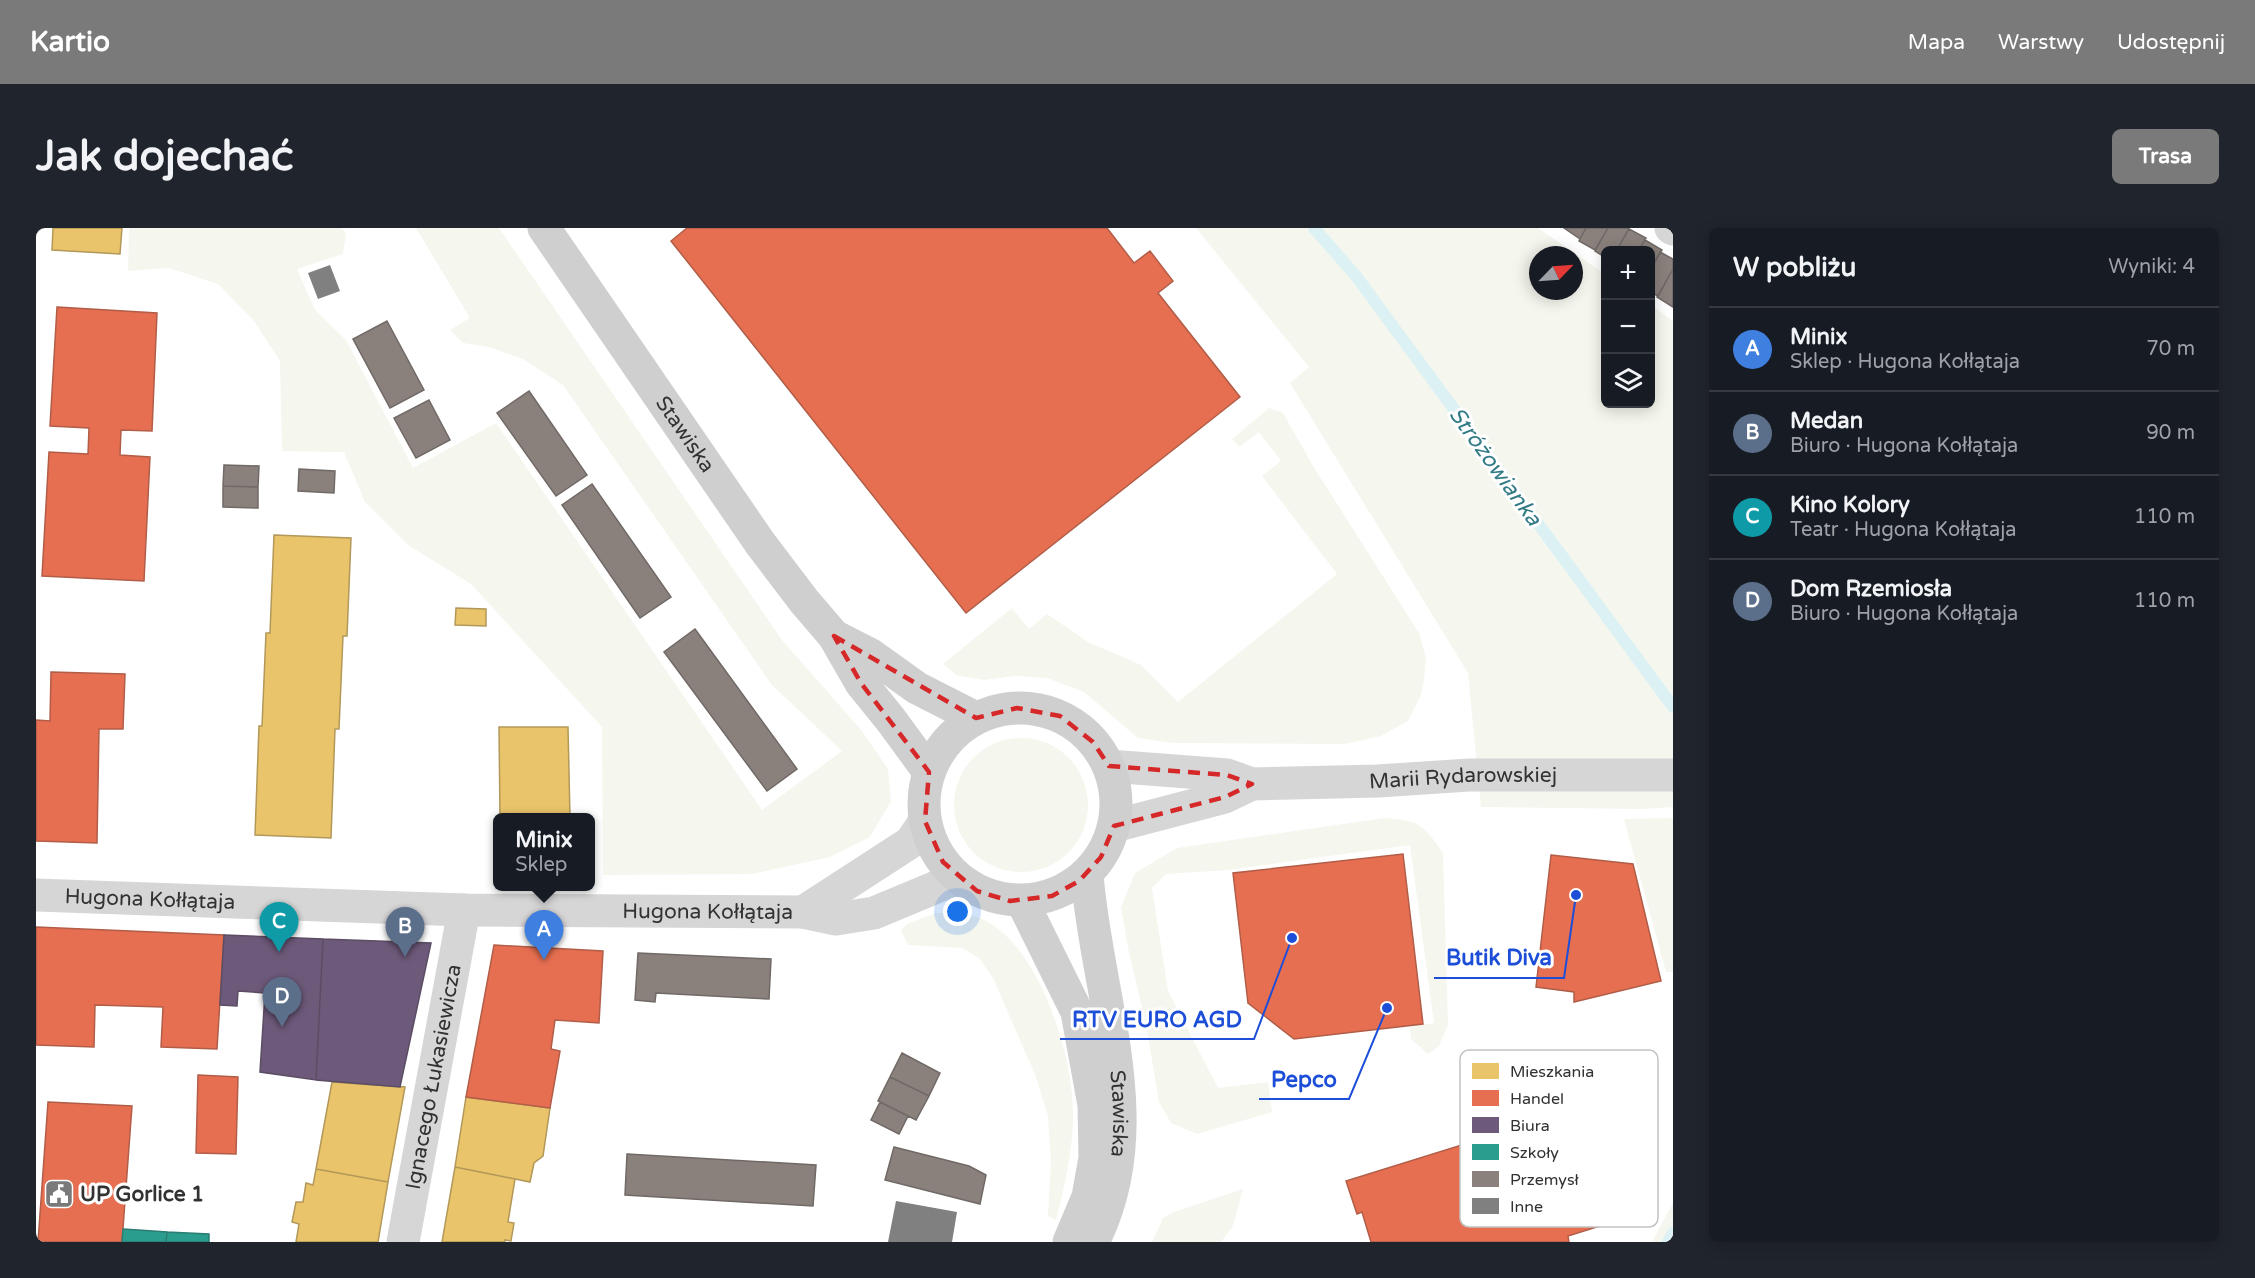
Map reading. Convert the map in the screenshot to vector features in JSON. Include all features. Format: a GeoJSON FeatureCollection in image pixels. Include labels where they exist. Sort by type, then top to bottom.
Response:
{"type":"FeatureCollection","features":[{"type":"Feature","properties":{"kind":"main road","name":"Stawiska"},"geometry":{"type":"LineString","coordinates":[[544,228],[760,543],[834,636],[861,683],[929,772]]}},
{"type":"Feature","properties":{"kind":"main road","name":"Stawiska"},"geometry":{"type":"LineString","coordinates":[[834,636],[871,655],[917,688],[976,718]]}},
{"type":"Feature","properties":{"kind":"main road"},"geometry":{"type":"LineString","coordinates":[[1017,708],[1039,710],[1060,716],[1072,723],[1093,742],[1108,766],[1116,789],[1114,826],[1111,836],[1101,857],[1087,874],[1070,887],[1052,896],[1010,901],[988,896],[958,878],[937,852],[927,832],[924,796],[929,772],[947,740],[976,718],[1003,709],[1017,708]]}},
{"type":"Feature","properties":{"kind":"main road","name":"Stawiska"},"geometry":{"type":"LineString","coordinates":[[1087,874],[1089,904],[1116,1058],[1121,1112],[1118,1166],[1104,1221],[1093,1242]]}},
{"type":"Feature","properties":{"kind":"main road","name":"Stawiska"},"geometry":{"type":"LineString","coordinates":[[1022,901],[1077,1012],[1094,1105],[1095,1158],[1088,1197],[1069,1242]]}},
{"type":"Feature","properties":{"kind":"street","name":"Marii Rydarowskiej"},"geometry":{"type":"LineString","coordinates":[[1108,766],[1227,775],[1252,784],[1378,781],[1469,774],[1661,775]]}},
{"type":"Feature","properties":{"kind":"street","name":"Marii Rydarowskiej"},"geometry":{"type":"LineString","coordinates":[[1114,826],[1225,797],[1252,784]]}},
{"type":"Feature","properties":{"kind":"street","name":"Hugona Kołłątaja"},"geometry":{"type":"LineString","coordinates":[[803,912],[911,842],[925,821]]}},
{"type":"Feature","properties":{"kind":"street","name":"Hugona Kołłątaja"},"geometry":{"type":"LineString","coordinates":[[36,895],[464,910],[803,912],[836,920],[874,913],[958,878]]}},
{"type":"Feature","properties":{"kind":"street","name":"Ignacego Łukasiewicza"},"geometry":{"type":"LineString","coordinates":[[403,1242],[464,910]]}},
{"type":"Feature","properties":{"kind":"highlighted area"},"geometry":{"type":"Polygon","coordinates":[[[834,636],[976,718],[1017,708],[1060,716],[1093,742],[1109,766],[1227,775],[1252,784],[1225,797],[1114,826],[1101,857],[1079,881],[1052,896],[1010,901],[977,891],[943,862],[925,821],[929,772],[861,683],[834,636]]]}},
{"type":"Feature","properties":{"kind":"shaded area"},"geometry":{"type":"Polygon","coordinates":[[[129,228],[342,228],[346,234],[343,254],[297,269],[315,310],[346,340],[413,468],[496,423],[762,810],[842,751],[772,685],[563,385],[523,359],[489,347],[463,343],[450,330],[470,318],[416,228],[499,228],[782,640],[862,731],[888,769],[891,801],[870,837],[830,857],[752,874],[603,875],[602,727],[471,584],[408,545],[365,502],[344,452],[282,451],[280,361],[254,321],[218,284],[169,268],[128,271],[129,228]]]}},
{"type":"Feature","properties":{"kind":"shaded area"},"geometry":{"type":"Polygon","coordinates":[[[1196,228],[1538,228],[1564,246],[1529,246],[1529,300],[1583,300],[1583,259],[1601,271],[1601,408],[1655,408],[1655,308],[1673,321],[1673,807],[1641,809],[1481,807],[1468,673],[1290,383],[1309,367],[1196,228]]]}},
{"type":"Feature","properties":{"kind":"shaded area"},"geometry":{"type":"Polygon","coordinates":[[[1269,408],[1283,413],[1313,466],[1419,633],[1426,658],[1424,680],[1421,695],[1408,721],[1381,736],[1345,744],[1173,743],[1138,738],[1084,692],[1047,678],[1014,676],[984,680],[956,675],[943,664],[1012,608],[1029,629],[1047,614],[1088,642],[1141,665],[1178,702],[1337,574],[1262,476],[1281,461],[1259,432],[1239,447],[1232,439],[1269,408]]]}},
{"type":"Feature","properties":{"kind":"shaded area"},"geometry":{"type":"Polygon","coordinates":[[[1021,738],[1047,743],[1069,757],[1083,779],[1088,805],[1083,831],[1069,853],[1047,867],[1021,872],[995,867],[973,853],[959,831],[954,805],[959,779],[973,757],[995,743],[1021,738]]]}},
{"type":"Feature","properties":{"kind":"shaded area"},"geometry":{"type":"Polygon","coordinates":[[[1385,818],[1420,826],[1443,853],[1448,1025],[1439,1046],[1428,1054],[1411,1039],[1410,1027],[1434,1023],[1410,845],[1228,870],[1166,874],[1152,888],[1168,991],[1218,1088],[1268,1082],[1272,1112],[1197,1134],[1171,1123],[1159,1102],[1146,1024],[1121,908],[1135,873],[1177,848],[1385,818]]]}},
{"type":"Feature","properties":{"kind":"shaded area"},"geometry":{"type":"Polygon","coordinates":[[[1673,818],[1673,972],[1666,972],[1624,819],[1673,818]]]}},
{"type":"Feature","properties":{"kind":"shaded area"},"geometry":{"type":"Polygon","coordinates":[[[936,913],[973,916],[993,925],[1011,941],[1027,962],[1053,1014],[1069,1070],[1073,1121],[1065,1184],[1056,1220],[1048,1216],[1051,1162],[1048,1116],[1036,1077],[993,978],[979,958],[962,948],[908,945],[901,930],[907,924],[936,913]]]}},
{"type":"Feature","properties":{"kind":"shaded area"},"geometry":{"type":"Polygon","coordinates":[[[1243,1189],[1233,1226],[1221,1242],[1152,1242],[1163,1218],[1174,1212],[1243,1189]]]}},
{"type":"Feature","properties":{"kind":"shaded area"},"geometry":{"type":"Polygon","coordinates":[[[1673,1203],[1673,1242],[1652,1242],[1654,1238],[1673,1203]]]}},
{"type":"Feature","properties":{"kind":"building: Mieszkania"},"geometry":{"type":"Polygon","coordinates":[[[53,228],[122,228],[120,254],[52,250],[53,228]]]}},
{"type":"Feature","properties":{"kind":"building: Mieszkania"},"geometry":{"type":"Polygon","coordinates":[[[274,535],[351,538],[347,636],[343,636],[339,729],[335,729],[331,838],[255,835],[259,726],[262,726],[266,633],[270,633],[274,535]]]}},
{"type":"Feature","properties":{"kind":"building: Mieszkania"},"geometry":{"type":"Polygon","coordinates":[[[456,608],[486,609],[486,626],[455,625],[456,608]]]}},
{"type":"Feature","properties":{"kind":"building: Mieszkania"},"geometry":{"type":"Polygon","coordinates":[[[499,727],[568,727],[570,813],[500,813],[499,727]]]}},
{"type":"Feature","properties":{"kind":"building: Mieszkania"},"geometry":{"type":"Polygon","coordinates":[[[332,1082],[405,1087],[388,1182],[316,1169],[332,1082]]]}},
{"type":"Feature","properties":{"kind":"building: Mieszkania"},"geometry":{"type":"Polygon","coordinates":[[[466,1097],[550,1108],[543,1156],[534,1163],[530,1182],[455,1167],[466,1097]]]}},
{"type":"Feature","properties":{"kind":"building: Mieszkania"},"geometry":{"type":"Polygon","coordinates":[[[455,1167],[515,1179],[508,1222],[514,1223],[511,1241],[442,1242],[455,1167]]]}},
{"type":"Feature","properties":{"kind":"building: Mieszkania"},"geometry":{"type":"Polygon","coordinates":[[[316,1169],[388,1182],[378,1242],[296,1242],[299,1224],[292,1222],[296,1202],[303,1202],[306,1183],[313,1185],[316,1169]]]}},
{"type":"Feature","properties":{"kind":"building: Handel"},"geometry":{"type":"Polygon","coordinates":[[[687,228],[1107,228],[1134,263],[1150,251],[1173,281],[1158,293],[1240,397],[966,613],[671,241],[687,228]]]}},
{"type":"Feature","properties":{"kind":"building: Handel"},"geometry":{"type":"Polygon","coordinates":[[[57,307],[157,313],[152,431],[121,430],[120,455],[150,457],[144,581],[42,576],[49,452],[88,454],[89,428],[50,426],[57,307]]]}},
{"type":"Feature","properties":{"kind":"building: Handel"},"geometry":{"type":"Polygon","coordinates":[[[51,672],[125,674],[123,729],[99,729],[97,843],[36,841],[36,720],[50,721],[51,672]]]}},
{"type":"Feature","properties":{"kind":"building: Handel"},"geometry":{"type":"Polygon","coordinates":[[[1403,854],[1423,1024],[1294,1039],[1248,1003],[1233,873],[1403,854]]]}},
{"type":"Feature","properties":{"kind":"building: Handel"},"geometry":{"type":"Polygon","coordinates":[[[1551,855],[1633,864],[1661,981],[1574,1002],[1574,992],[1536,987],[1551,855]]]}},
{"type":"Feature","properties":{"kind":"building: Handel"},"geometry":{"type":"Polygon","coordinates":[[[36,927],[224,935],[217,1049],[161,1047],[163,1007],[95,1005],[94,1047],[36,1045],[36,927]]]}},
{"type":"Feature","properties":{"kind":"building: Handel"},"geometry":{"type":"Polygon","coordinates":[[[494,945],[603,951],[599,1023],[555,1020],[551,1049],[560,1051],[550,1108],[466,1097],[494,945]]]}},
{"type":"Feature","properties":{"kind":"building: Handel"},"geometry":{"type":"Polygon","coordinates":[[[198,1075],[238,1077],[236,1154],[196,1153],[198,1075]]]}},
{"type":"Feature","properties":{"kind":"building: Handel"},"geometry":{"type":"Polygon","coordinates":[[[48,1102],[132,1106],[122,1242],[38,1242],[48,1102]]]}},
{"type":"Feature","properties":{"kind":"building: Handel"},"geometry":{"type":"Polygon","coordinates":[[[1460,1145],[1460,1227],[1597,1227],[1568,1236],[1569,1242],[1371,1242],[1362,1212],[1357,1214],[1346,1181],[1460,1145]]]}},
{"type":"Feature","properties":{"kind":"building: Biura"},"geometry":{"type":"Polygon","coordinates":[[[224,935],[323,939],[316,1080],[260,1072],[265,993],[238,991],[237,1006],[220,1005],[224,935]]]}},
{"type":"Feature","properties":{"kind":"building: Biura"},"geometry":{"type":"Polygon","coordinates":[[[323,939],[431,943],[400,1087],[316,1080],[323,939]]]}},
{"type":"Feature","properties":{"kind":"building: Szkoły"},"geometry":{"type":"Polygon","coordinates":[[[123,1229],[167,1232],[166,1242],[122,1242],[123,1229]]]}},
{"type":"Feature","properties":{"kind":"building: Szkoły"},"geometry":{"type":"Polygon","coordinates":[[[167,1232],[209,1234],[209,1242],[166,1242],[167,1232]]]}},
{"type":"Feature","properties":{"kind":"building: Przemysł"},"geometry":{"type":"Polygon","coordinates":[[[1564,228],[1586,228],[1580,239],[1564,228]]]}},
{"type":"Feature","properties":{"kind":"building: Przemysł"},"geometry":{"type":"Polygon","coordinates":[[[1586,228],[1608,228],[1595,250],[1579,241],[1586,228]]]}},
{"type":"Feature","properties":{"kind":"building: Przemysł"},"geometry":{"type":"Polygon","coordinates":[[[1608,228],[1629,228],[1619,246],[1601,246],[1601,255],[1595,251],[1608,228]]]}},
{"type":"Feature","properties":{"kind":"building: Przemysł"},"geometry":{"type":"Polygon","coordinates":[[[1629,229],[1646,238],[1641,246],[1619,246],[1629,229]]]}},
{"type":"Feature","properties":{"kind":"building: Przemysł"},"geometry":{"type":"Polygon","coordinates":[[[1645,240],[1662,250],[1655,262],[1655,246],[1641,246],[1645,240]]]}},
{"type":"Feature","properties":{"kind":"building: Przemysł"},"geometry":{"type":"Polygon","coordinates":[[[1660,252],[1673,259],[1673,269],[1658,296],[1655,294],[1655,261],[1660,252]]]}},
{"type":"Feature","properties":{"kind":"building: Przemysł"},"geometry":{"type":"Polygon","coordinates":[[[1673,269],[1673,307],[1657,297],[1673,269]]]}},
{"type":"Feature","properties":{"kind":"building: Przemysł"},"geometry":{"type":"Polygon","coordinates":[[[387,321],[424,390],[390,408],[353,339],[387,321]]]}},
{"type":"Feature","properties":{"kind":"building: Przemysł"},"geometry":{"type":"Polygon","coordinates":[[[529,391],[587,475],[556,496],[497,413],[529,391]]]}},
{"type":"Feature","properties":{"kind":"building: Przemysł"},"geometry":{"type":"Polygon","coordinates":[[[429,400],[450,440],[416,458],[394,418],[429,400]]]}},
{"type":"Feature","properties":{"kind":"building: Przemysł"},"geometry":{"type":"Polygon","coordinates":[[[224,465],[259,466],[258,487],[223,486],[224,465]]]}},
{"type":"Feature","properties":{"kind":"building: Przemysł"},"geometry":{"type":"Polygon","coordinates":[[[299,469],[335,471],[334,493],[298,491],[299,469]]]}},
{"type":"Feature","properties":{"kind":"building: Przemysł"},"geometry":{"type":"Polygon","coordinates":[[[592,484],[671,597],[640,618],[562,505],[592,484]]]}},
{"type":"Feature","properties":{"kind":"building: Przemysł"},"geometry":{"type":"Polygon","coordinates":[[[223,486],[258,487],[258,508],[223,507],[223,486]]]}},
{"type":"Feature","properties":{"kind":"building: Przemysł"},"geometry":{"type":"Polygon","coordinates":[[[695,629],[797,769],[767,791],[664,652],[695,629]]]}},
{"type":"Feature","properties":{"kind":"building: Przemysł"},"geometry":{"type":"Polygon","coordinates":[[[638,953],[771,959],[769,999],[656,993],[655,1002],[635,1000],[638,953]]]}},
{"type":"Feature","properties":{"kind":"building: Przemysł"},"geometry":{"type":"Polygon","coordinates":[[[902,1053],[940,1073],[929,1096],[890,1077],[902,1053]]]}},
{"type":"Feature","properties":{"kind":"building: Przemysł"},"geometry":{"type":"Polygon","coordinates":[[[890,1077],[929,1096],[916,1120],[878,1101],[890,1077]]]}},
{"type":"Feature","properties":{"kind":"building: Przemysł"},"geometry":{"type":"Polygon","coordinates":[[[880,1102],[908,1116],[899,1134],[871,1120],[880,1102]]]}},
{"type":"Feature","properties":{"kind":"building: Przemysł"},"geometry":{"type":"Polygon","coordinates":[[[894,1147],[969,1166],[986,1175],[980,1204],[885,1180],[894,1147]]]}},
{"type":"Feature","properties":{"kind":"building: Przemysł"},"geometry":{"type":"Polygon","coordinates":[[[627,1154],[816,1165],[813,1206],[625,1195],[627,1154]]]}},
{"type":"Feature","properties":{"kind":"building: Inne"},"geometry":{"type":"Polygon","coordinates":[[[330,265],[340,291],[318,299],[308,273],[330,265]]]}},
{"type":"Feature","properties":{"kind":"building: Inne"},"geometry":{"type":"Polygon","coordinates":[[[896,1201],[957,1212],[952,1242],[888,1242],[896,1201]]]}},
{"type":"Feature","properties":{"kind":"waterway","name":"Stróżowianka"},"geometry":{"type":"LineString","coordinates":[[1314,228],[1356,276],[1673,707]]}},
{"type":"Feature","properties":{"kind":"waterway","name":"Stróżowianka"},"geometry":{"type":"LineString","coordinates":[[1668,1242],[1673,1233]]}},
{"type":"Feature","properties":{"kind":"place","name":"Butik Diva"},"geometry":{"type":"Point","coordinates":[1576,895]}},
{"type":"Feature","properties":{"kind":"place","name":"RTV EURO AGD"},"geometry":{"type":"Point","coordinates":[1292,938]}},
{"type":"Feature","properties":{"kind":"place","name":"Kino Kolory"},"geometry":{"type":"Point","coordinates":[279,952]}},
{"type":"Feature","properties":{"kind":"place","name":"Medan"},"geometry":{"type":"Point","coordinates":[405,957]}},
{"type":"Feature","properties":{"kind":"place","name":"Minix"},"geometry":{"type":"Point","coordinates":[544,960]}},
{"type":"Feature","properties":{"kind":"place","name":"Pepco"},"geometry":{"type":"Point","coordinates":[1387,1008]}},
{"type":"Feature","properties":{"kind":"place","name":"Dom Rzemiosła"},"geometry":{"type":"Point","coordinates":[282,1027]}},
{"type":"Feature","properties":{"kind":"place","name":"UP Gorlice 1"},"geometry":{"type":"Point","coordinates":[59,1194]}}]}
